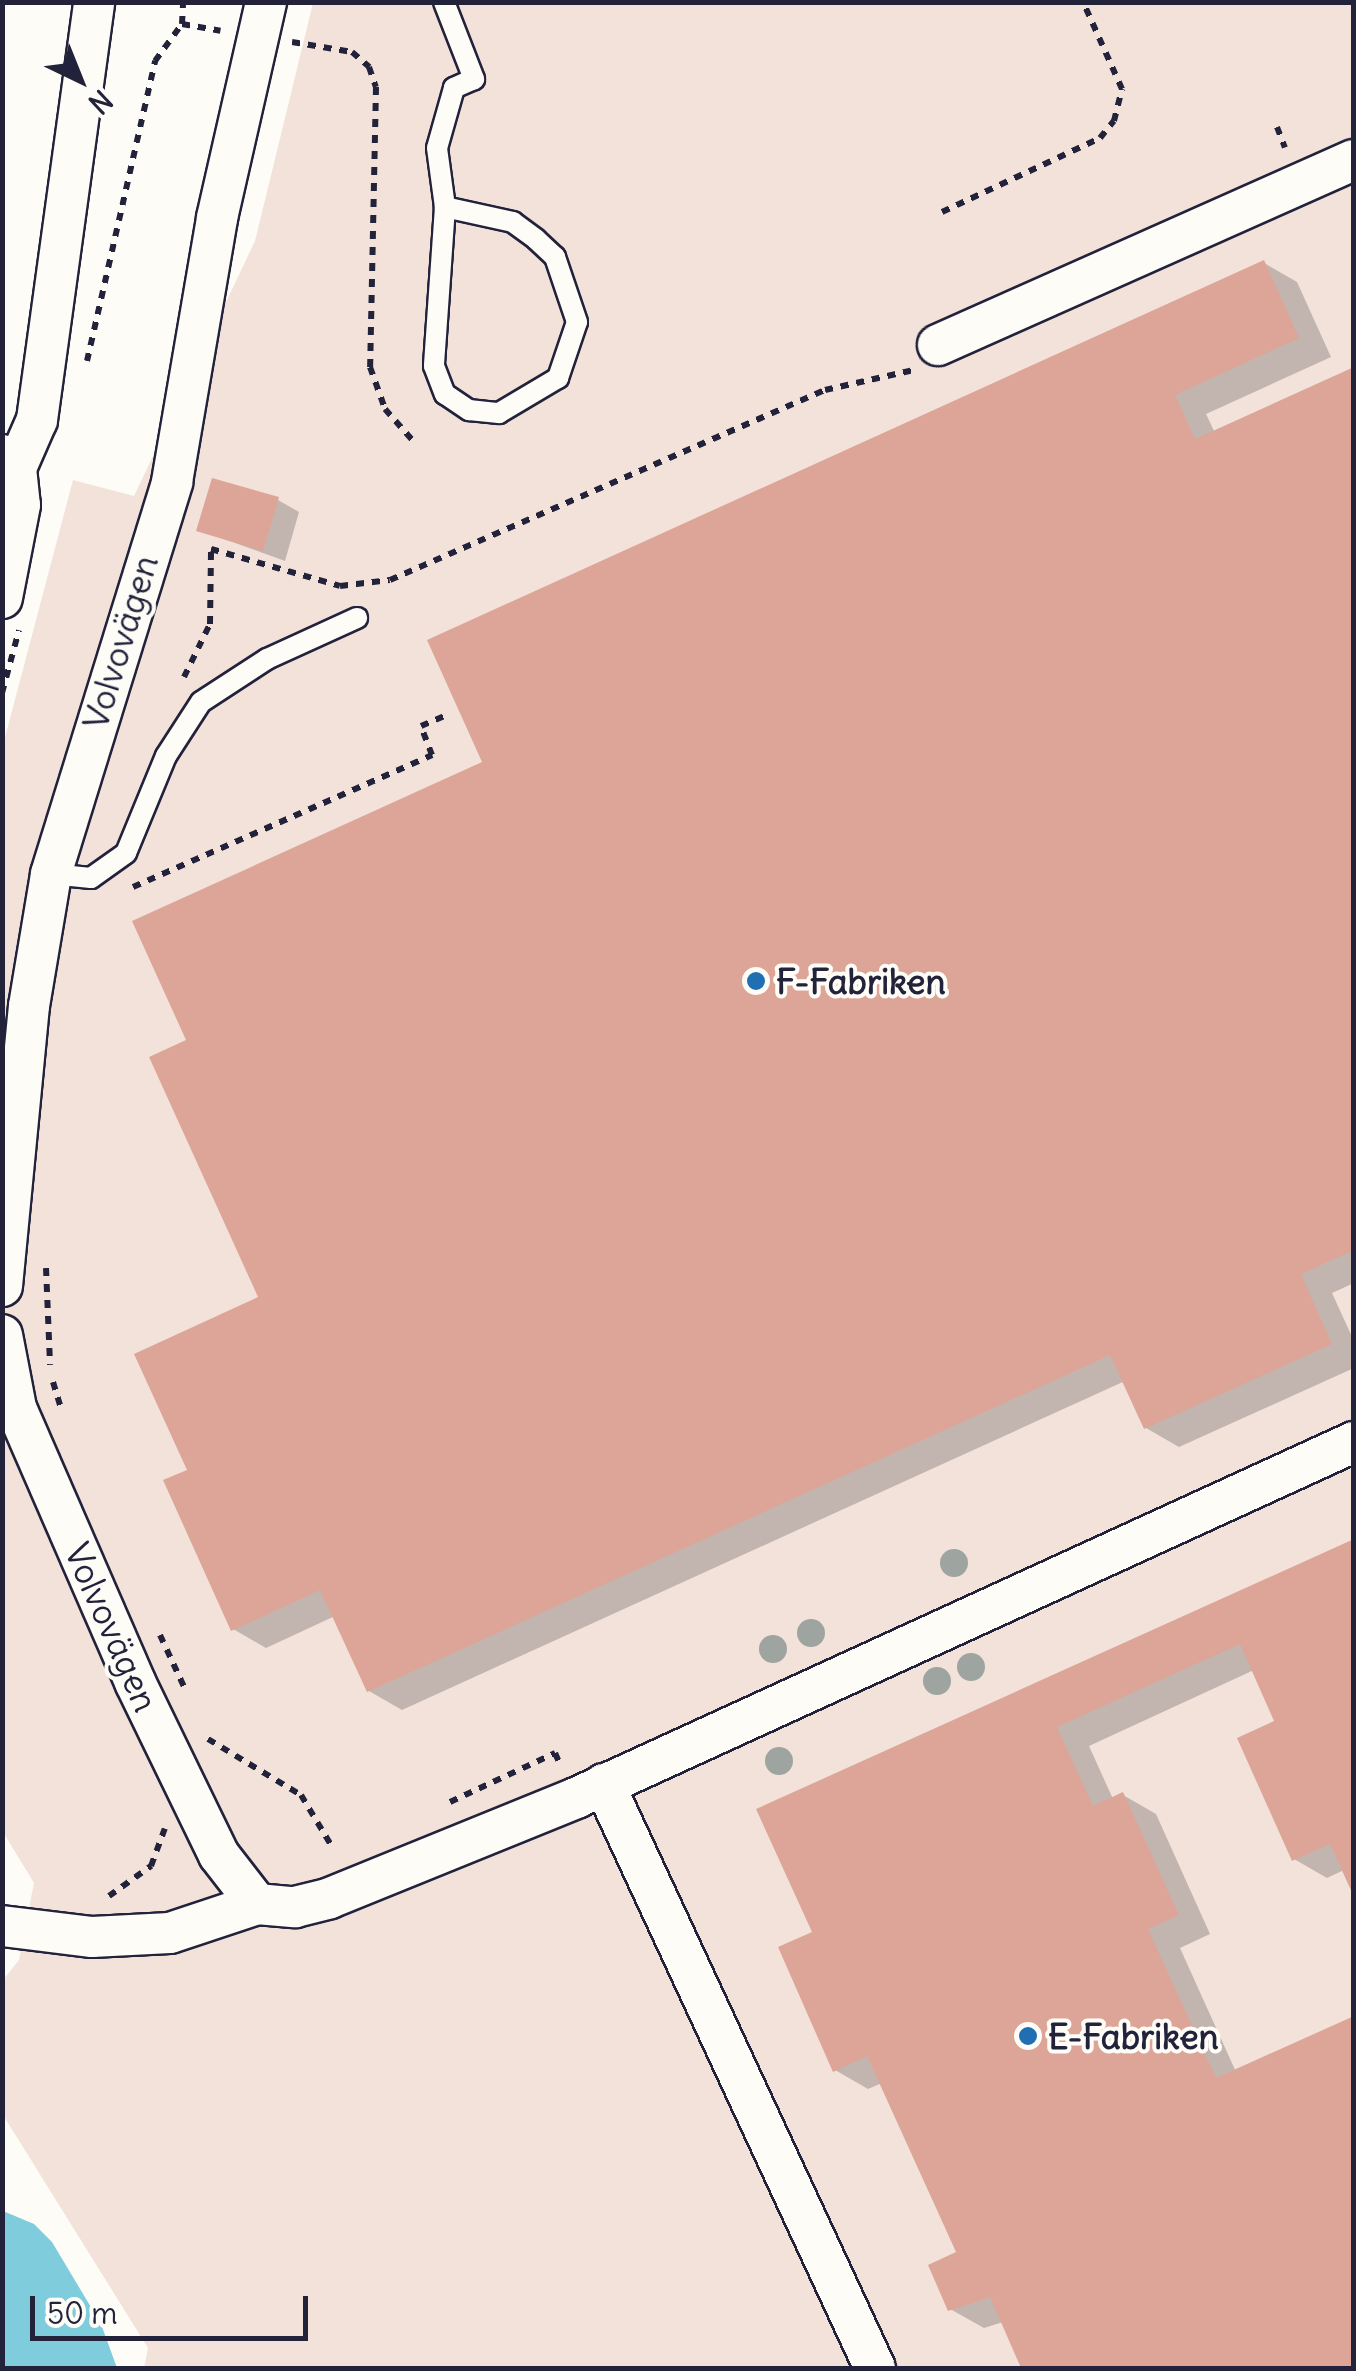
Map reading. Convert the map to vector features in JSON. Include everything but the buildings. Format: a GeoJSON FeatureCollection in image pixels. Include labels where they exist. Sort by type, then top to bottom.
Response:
{"type":"FeatureCollection","features":[{"type":"Feature","properties":{"kind":"street"},"geometry":{"type":"LineString","coordinates":[[2,598],[17,542],[9,462],[37,420],[94,2]]}},
{"type":"Feature","properties":{"kind":"street","name":"Volvovägen"},"geometry":{"type":"LineString","coordinates":[[2,1286],[29,1006],[51,874],[172,482],[218,218],[266,2]]}},
{"type":"Feature","properties":{"kind":"street"},"geometry":{"type":"LineString","coordinates":[[934,355],[1354,160]]}},
{"type":"Feature","properties":{"kind":"street","name":"Volvovägen"},"geometry":{"type":"LineString","coordinates":[[2,1335],[16,1408],[135,1682],[219,1855],[257,1904]]}},
{"type":"Feature","properties":{"kind":"street"},"geometry":{"type":"LineString","coordinates":[[2,1926],[92,1937],[170,1933],[257,1904],[295,1907],[330,1898],[604,1784],[1354,1442]]}},
{"type":"Feature","properties":{"kind":"street"},"geometry":{"type":"LineString","coordinates":[[604,1784],[874,2368]]}},
{"type":"Feature","properties":{"kind":"lane"},"geometry":{"type":"LineString","coordinates":[[444,2],[474,78],[454,88],[443,110],[437,148],[444,207],[434,366],[444,394],[469,410],[499,413],[558,378],[577,322],[555,256],[536,238],[512,222],[444,207]]}},
{"type":"Feature","properties":{"kind":"lane"},"geometry":{"type":"LineString","coordinates":[[51,874],[91,878],[126,854],[166,756],[201,702],[267,659],[357,618]]}},
{"type":"Feature","properties":{"kind":"path"},"geometry":{"type":"LineString","coordinates":[[84,376],[146,89],[155,61],[182,24],[183,2]]}},
{"type":"Feature","properties":{"kind":"path"},"geometry":{"type":"LineString","coordinates":[[942,212],[1100,138],[1114,121],[1122,89],[1083,2]]}},
{"type":"Feature","properties":{"kind":"path"},"geometry":{"type":"LineString","coordinates":[[182,24],[230,33]]}},
{"type":"Feature","properties":{"kind":"path"},"geometry":{"type":"LineString","coordinates":[[298,42],[352,52],[368,67],[376,88],[370,367],[384,409],[414,442]]}},
{"type":"Feature","properties":{"kind":"path"},"geometry":{"type":"LineString","coordinates":[[1277,127],[1285,148]]}},
{"type":"Feature","properties":{"kind":"path"},"geometry":{"type":"LineString","coordinates":[[176,688],[196,662],[210,624],[212,549],[340,586],[390,580],[825,390],[934,355]]}},
{"type":"Feature","properties":{"kind":"path"},"geometry":{"type":"LineString","coordinates":[[122,892],[432,754],[421,726],[447,715]]}},
{"type":"Feature","properties":{"kind":"path"},"geometry":{"type":"LineString","coordinates":[[46,1260],[44,1315],[63,1414]]}},
{"type":"Feature","properties":{"kind":"path"},"geometry":{"type":"LineString","coordinates":[[159,1632],[192,1704]]}},
{"type":"Feature","properties":{"kind":"path"},"geometry":{"type":"LineString","coordinates":[[200,1722],[217,1750],[302,1795],[331,1844]]}},
{"type":"Feature","properties":{"kind":"path"},"geometry":{"type":"LineString","coordinates":[[450,1802],[555,1752],[559,1762]]}},
{"type":"Feature","properties":{"kind":"path"},"geometry":{"type":"LineString","coordinates":[[100,1898],[133,1884],[151,1866],[165,1830],[163,1813]]}},
{"type":"Feature","properties":{"kind":"shaded area"},"geometry":{"type":"Polygon","coordinates":[[[313,3],[1353,3],[1353,2368],[144,2368],[148,2348],[3,2115],[3,1980],[19,1960],[34,1883],[3,1832],[3,745],[73,480],[134,496],[255,241],[313,3]]]}},
{"type":"Feature","properties":{"kind":"water"},"geometry":{"type":"Polygon","coordinates":[[[3,2211],[34,2224],[52,2242],[101,2324],[117,2368],[3,2368],[3,2211]]]}},
{"type":"Feature","properties":{"kind":"place","name":"F-Fabriken"},"geometry":{"type":"Point","coordinates":[756,981]}},
{"type":"Feature","properties":{"kind":"place","name":"E-Fabriken"},"geometry":{"type":"Point","coordinates":[1028,2036]}}]}
